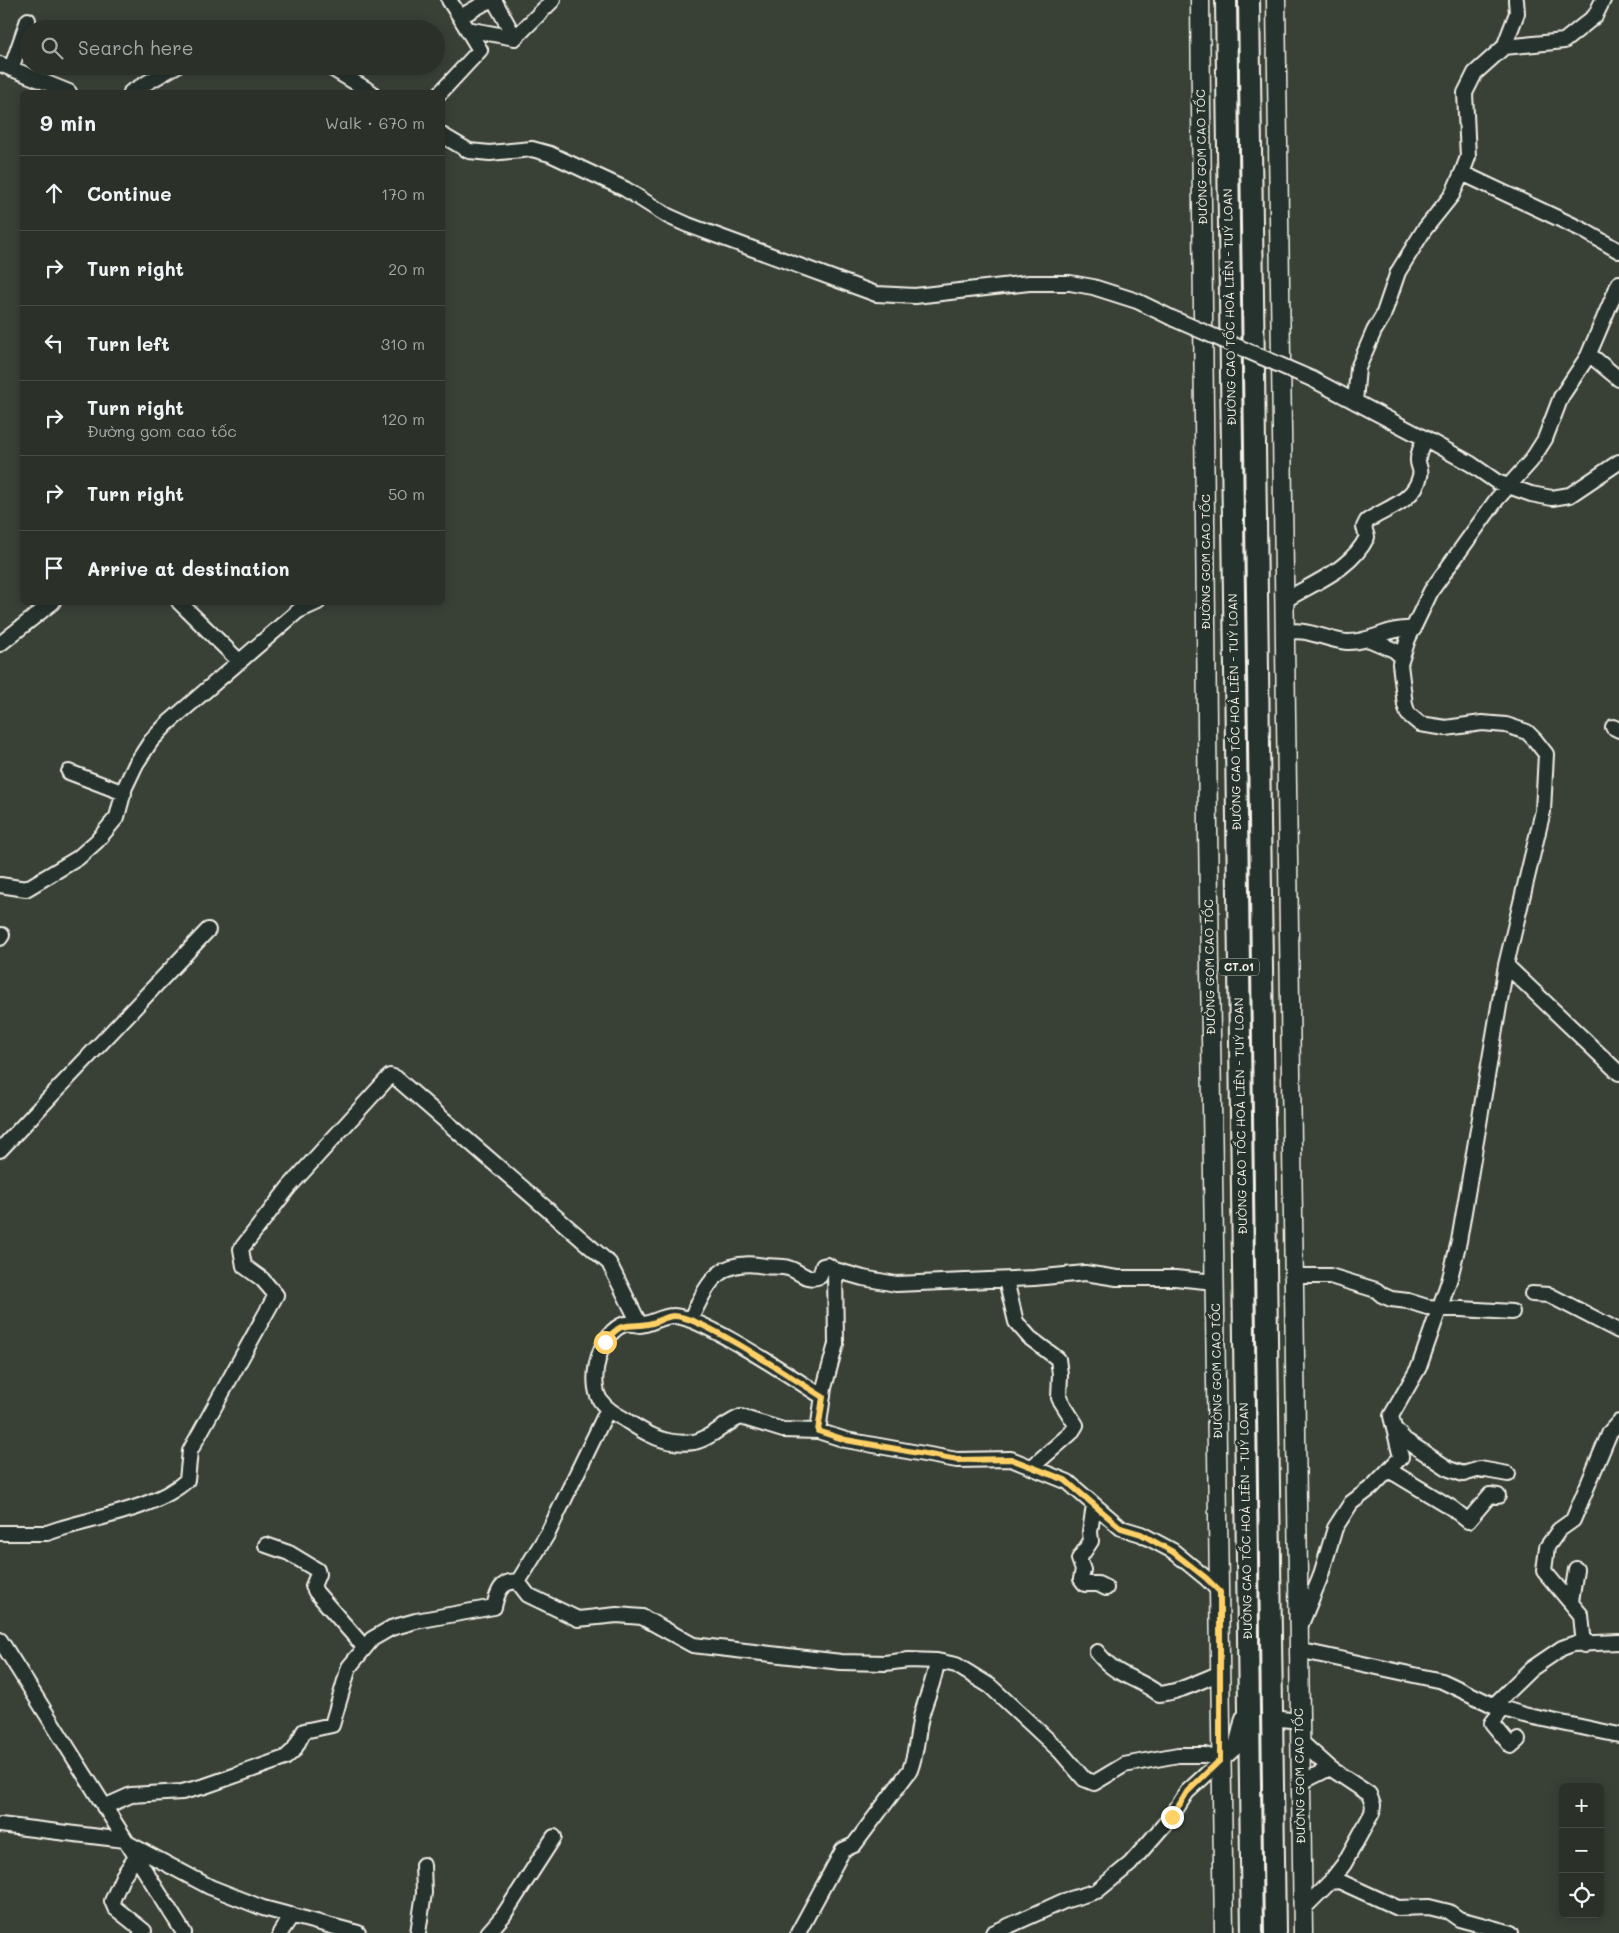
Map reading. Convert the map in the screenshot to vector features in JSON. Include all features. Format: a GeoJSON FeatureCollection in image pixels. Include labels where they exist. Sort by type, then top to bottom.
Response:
{"type":"FeatureCollection","features":[{"type":"Feature","properties":{"kind":"highway","name":"ĐƯỜNG CAO TỐC HOÀ LIÊN - TUÝ LOAN"},"geometry":{"type":"LineString","coordinates":[[1226,0],[1252,1933]]}},
{"type":"Feature","properties":{"kind":"highway","name":"ĐƯỜNG CAO TỐC HOÀ LIÊN - TUÝ LOAN"},"geometry":{"type":"LineString","coordinates":[[1249,0],[1275,1933]]}},
{"type":"Feature","properties":{"kind":"main road","name":"ĐƯỜNG GOM CAO TỐC"},"geometry":{"type":"LineString","coordinates":[[1200,0],[1208,829],[1224,1933]]}},
{"type":"Feature","properties":{"kind":"main road","name":"ĐƯỜNG GOM CAO TỐC"},"geometry":{"type":"LineString","coordinates":[[1276,0],[1302,1933]]}},
{"type":"Feature","properties":{"kind":"street"},"geometry":{"type":"LineString","coordinates":[[443,90],[480,50],[449,0]]}},
{"type":"Feature","properties":{"kind":"street"},"geometry":{"type":"LineString","coordinates":[[463,23],[490,0]]}},
{"type":"Feature","properties":{"kind":"street"},"geometry":{"type":"LineString","coordinates":[[494,0],[515,38]]}},
{"type":"Feature","properties":{"kind":"street"},"geometry":{"type":"LineString","coordinates":[[515,38],[553,0]]}},
{"type":"Feature","properties":{"kind":"street"},"geometry":{"type":"LineString","coordinates":[[1355,402],[1358,368],[1374,331],[1383,316],[1398,272],[1424,230],[1452,195],[1462,173],[1468,157],[1465,93],[1475,73],[1504,47],[1517,13],[1516,0]]}},
{"type":"Feature","properties":{"kind":"street"},"geometry":{"type":"LineString","coordinates":[[1504,47],[1564,41],[1595,16],[1603,0]]}},
{"type":"Feature","properties":{"kind":"street"},"geometry":{"type":"LineString","coordinates":[[463,23],[515,38]]}},
{"type":"Feature","properties":{"kind":"street"},"geometry":{"type":"LineString","coordinates":[[20,37],[6,67],[20,73]]}},
{"type":"Feature","properties":{"kind":"street"},"geometry":{"type":"LineString","coordinates":[[26,75],[64,90]]}},
{"type":"Feature","properties":{"kind":"street"},"geometry":{"type":"LineString","coordinates":[[134,90],[160,75]]}},
{"type":"Feature","properties":{"kind":"street"},"geometry":{"type":"LineString","coordinates":[[343,75],[368,90]]}},
{"type":"Feature","properties":{"kind":"street"},"geometry":{"type":"LineString","coordinates":[[445,137],[469,151],[490,153],[532,149],[550,154],[625,189],[682,222],[876,294],[915,296],[1029,283],[1070,283],[1093,286],[1137,301],[1312,379],[1424,438],[1507,486],[1552,498],[1563,497],[1587,485],[1619,462]]}},
{"type":"Feature","properties":{"kind":"street"},"geometry":{"type":"LineString","coordinates":[[1462,173],[1619,251],[1619,236]]}},
{"type":"Feature","properties":{"kind":"street"},"geometry":{"type":"LineString","coordinates":[[1298,1632],[1320,1578],[1335,1528],[1351,1503],[1401,1457],[1391,1416],[1419,1367],[1450,1278],[1459,1241],[1506,965],[1543,810],[1546,754],[1542,746],[1527,732],[1506,725],[1482,723],[1446,728],[1420,724],[1408,714],[1405,705],[1400,679],[1402,657],[1431,591],[1507,486],[1536,453],[1545,439],[1561,398],[1588,356],[1619,283]]}},
{"type":"Feature","properties":{"kind":"street"},"geometry":{"type":"LineString","coordinates":[[1588,356],[1595,359],[1619,379]]}},
{"type":"Feature","properties":{"kind":"street"},"geometry":{"type":"LineString","coordinates":[[1284,601],[1342,567],[1362,546],[1367,537],[1364,526],[1367,521],[1402,502],[1416,487],[1420,477],[1421,469],[1418,461],[1424,438]]}},
{"type":"Feature","properties":{"kind":"street"},"geometry":{"type":"LineString","coordinates":[[0,644],[49,605]]}},
{"type":"Feature","properties":{"kind":"street"},"geometry":{"type":"LineString","coordinates":[[182,605],[240,662]]}},
{"type":"Feature","properties":{"kind":"street"},"geometry":{"type":"LineString","coordinates":[[0,886],[26,889],[78,858],[97,841],[117,817],[124,793],[136,764],[151,742],[167,724],[298,611],[311,605]]}},
{"type":"Feature","properties":{"kind":"street"},"geometry":{"type":"LineString","coordinates":[[1284,635],[1290,631],[1297,630],[1345,642],[1368,639],[1392,630],[1414,629]]}},
{"type":"Feature","properties":{"kind":"street"},"geometry":{"type":"LineString","coordinates":[[1368,639],[1394,650],[1402,657]]}},
{"type":"Feature","properties":{"kind":"street"},"geometry":{"type":"LineString","coordinates":[[69,772],[124,793]]}},
{"type":"Feature","properties":{"kind":"street"},"geometry":{"type":"LineString","coordinates":[[0,1150],[208,930]]}},
{"type":"Feature","properties":{"kind":"street"},"geometry":{"type":"LineString","coordinates":[[1506,965],[1619,1073]]}},
{"type":"Feature","properties":{"kind":"street"},"geometry":{"type":"LineString","coordinates":[[0,1533],[9,1535],[53,1531],[147,1502],[178,1488],[187,1480],[190,1451],[276,1295],[262,1279],[244,1266],[240,1249],[289,1188],[390,1076],[396,1078],[609,1262],[640,1325]]}},
{"type":"Feature","properties":{"kind":"street"},"geometry":{"type":"LineString","coordinates":[[690,1320],[710,1280],[717,1273],[731,1266],[757,1264],[789,1268],[799,1275],[812,1278],[820,1276],[825,1265],[835,1270],[896,1284],[1006,1280],[1085,1273],[1117,1278],[1175,1278],[1215,1282]]}},
{"type":"Feature","properties":{"kind":"street"},"geometry":{"type":"LineString","coordinates":[[818,1431],[823,1397],[836,1344],[835,1270]]}},
{"type":"Feature","properties":{"kind":"street"},"geometry":{"type":"LineString","coordinates":[[1293,1276],[1330,1276],[1376,1290],[1391,1299],[1439,1308],[1512,1312]]}},
{"type":"Feature","properties":{"kind":"street"},"geometry":{"type":"LineString","coordinates":[[1006,1280],[1016,1322],[1030,1338],[1058,1359],[1060,1374],[1059,1398],[1076,1425],[1071,1433],[1032,1467]]}},
{"type":"Feature","properties":{"kind":"street"},"geometry":{"type":"LineString","coordinates":[[1532,1294],[1550,1295],[1619,1331]]}},
{"type":"Feature","properties":{"kind":"street"},"geometry":{"type":"LineString","coordinates":[[823,1397],[724,1336],[690,1320],[674,1316],[640,1325],[624,1324],[615,1329],[600,1353],[597,1363],[596,1385],[600,1400],[608,1409],[648,1435],[670,1442],[696,1442],[741,1417],[783,1430],[818,1431],[846,1440],[958,1460],[1011,1459],[1065,1480],[1121,1528],[1141,1534],[1173,1552],[1206,1578],[1220,1592]]}},
{"type":"Feature","properties":{"kind":"street"},"geometry":{"type":"LineString","coordinates":[[518,1582],[548,1533],[608,1409]]}},
{"type":"Feature","properties":{"kind":"street"},"geometry":{"type":"LineString","coordinates":[[1584,1645],[1581,1616],[1544,1571],[1547,1547],[1559,1530],[1573,1520],[1610,1432],[1619,1422]]}},
{"type":"Feature","properties":{"kind":"street"},"geometry":{"type":"LineString","coordinates":[[1393,1428],[1405,1440],[1449,1469],[1463,1474],[1480,1469],[1508,1474]]}},
{"type":"Feature","properties":{"kind":"street"},"geometry":{"type":"LineString","coordinates":[[1389,1470],[1452,1508],[1468,1521],[1488,1494]]}},
{"type":"Feature","properties":{"kind":"street"},"geometry":{"type":"LineString","coordinates":[[1094,1505],[1090,1532],[1091,1541],[1079,1559],[1083,1570],[1081,1581],[1085,1584],[1100,1584],[1106,1588]]}},
{"type":"Feature","properties":{"kind":"street"},"geometry":{"type":"LineString","coordinates":[[266,1544],[289,1554],[317,1570],[318,1574],[313,1586],[316,1592],[364,1647]]}},
{"type":"Feature","properties":{"kind":"street"},"geometry":{"type":"LineString","coordinates":[[1571,1602],[1576,1569]]}},
{"type":"Feature","properties":{"kind":"street"},"geometry":{"type":"LineString","coordinates":[[104,1806],[131,1795],[182,1792],[206,1786],[285,1758],[294,1750],[304,1731],[332,1725],[349,1667],[372,1639],[391,1628],[461,1612],[494,1608],[499,1590],[511,1580],[518,1582],[528,1595],[578,1619],[617,1615],[642,1617],[693,1646],[744,1649],[841,1662],[937,1661],[956,1665],[990,1686],[1060,1751],[1084,1779],[1094,1783],[1124,1765],[1170,1756],[1189,1753],[1220,1760]]}},
{"type":"Feature","properties":{"kind":"street"},"geometry":{"type":"LineString","coordinates":[[0,1640],[184,1933]]}},
{"type":"Feature","properties":{"kind":"street"},"geometry":{"type":"LineString","coordinates":[[1518,1740],[1510,1746],[1492,1723],[1498,1707],[1541,1661],[1573,1644],[1619,1642]]}},
{"type":"Feature","properties":{"kind":"street"},"geometry":{"type":"LineString","coordinates":[[1298,1650],[1442,1681],[1498,1707],[1546,1720],[1619,1735]]}},
{"type":"Feature","properties":{"kind":"street"},"geometry":{"type":"LineString","coordinates":[[1097,1652],[1115,1671],[1145,1684],[1159,1694],[1186,1688],[1196,1682],[1221,1673]]}},
{"type":"Feature","properties":{"kind":"street"},"geometry":{"type":"LineString","coordinates":[[798,1933],[843,1850],[854,1845],[910,1770],[915,1757],[922,1716],[936,1676],[937,1661]]}},
{"type":"Feature","properties":{"kind":"street"},"geometry":{"type":"LineString","coordinates":[[993,1933],[1064,1901],[1097,1891],[1130,1864],[1149,1845],[1172,1817],[1187,1792],[1236,1747],[1243,1718]]}},
{"type":"Feature","properties":{"kind":"street"},"geometry":{"type":"LineString","coordinates":[[1281,1719],[1300,1721]]}},
{"type":"Feature","properties":{"kind":"street"},"geometry":{"type":"LineString","coordinates":[[1300,1741],[1330,1768],[1360,1786],[1369,1794],[1373,1805],[1372,1813],[1347,1860],[1330,1882],[1302,1910]]}},
{"type":"Feature","properties":{"kind":"street"},"geometry":{"type":"LineString","coordinates":[[1300,1782],[1330,1768]]}},
{"type":"Feature","properties":{"kind":"street"},"geometry":{"type":"LineString","coordinates":[[0,1825],[126,1842],[210,1887],[263,1908],[358,1933]]}},
{"type":"Feature","properties":{"kind":"street"},"geometry":{"type":"LineString","coordinates":[[488,1933],[503,1916],[554,1837]]}},
{"type":"Feature","properties":{"kind":"street"},"geometry":{"type":"LineString","coordinates":[[136,1857],[123,1876],[112,1900],[115,1908],[144,1930],[141,1933]]}},
{"type":"Feature","properties":{"kind":"street"},"geometry":{"type":"LineString","coordinates":[[418,1933],[424,1893],[423,1865]]}},
{"type":"Feature","properties":{"kind":"street"},"geometry":{"type":"LineString","coordinates":[[1330,1882],[1339,1881],[1349,1884],[1398,1908],[1429,1907],[1449,1912],[1459,1919],[1510,1933]]}},
{"type":"Feature","properties":{"kind":"street"},"geometry":{"type":"LineString","coordinates":[[280,1933],[292,1915]]}},
{"type":"Feature","properties":{"kind":"route"},"geometry":{"type":"LineString","coordinates":[[605,1342],[615,1329],[624,1324],[650,1324],[674,1316],[690,1320],[724,1336],[823,1397],[818,1431],[846,1440],[958,1460],[1011,1459],[1065,1480],[1121,1528],[1141,1534],[1173,1552],[1206,1578],[1220,1592],[1220,1760],[1187,1792],[1172,1817]]}}]}
